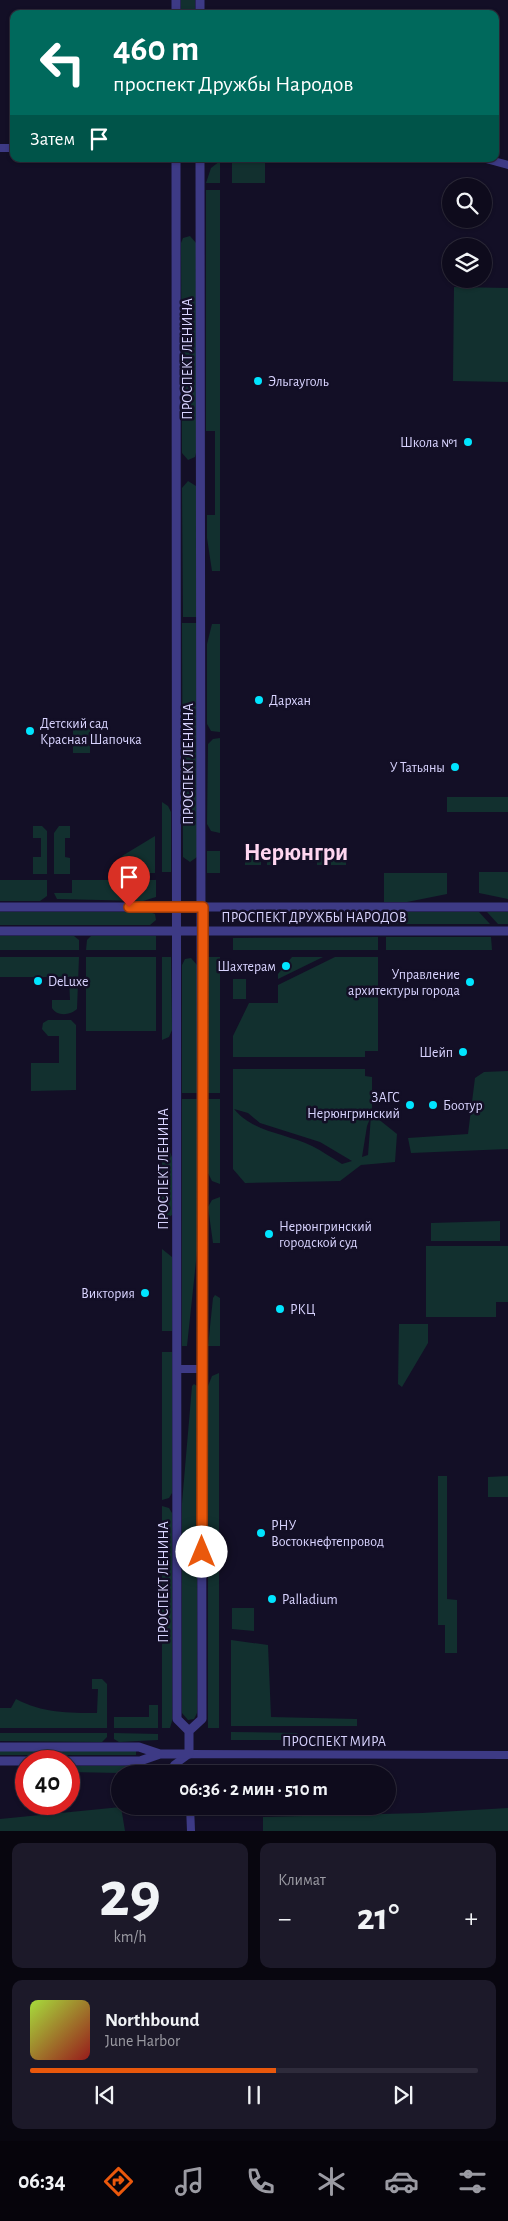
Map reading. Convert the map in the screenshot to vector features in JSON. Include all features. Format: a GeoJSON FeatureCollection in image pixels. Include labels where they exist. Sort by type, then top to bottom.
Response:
{"type":"FeatureCollection","features":[{"type":"Feature","properties":{"kind":"street","name":"ПРОСПЕКТ ЛЕНИНА"},"geometry":{"type":"LineString","coordinates":[[176,162],[177,1719],[189,1731],[202,1719],[203,907],[200,162]]}},
{"type":"Feature","properties":{"kind":"street","name":"ПРОСПЕКТ ДРУЖБЫ НАРОДОВ"},"geometry":{"type":"LineString","coordinates":[[0,907],[508,907]]}},
{"type":"Feature","properties":{"kind":"street","name":"ПРОСПЕКТ ДРУЖБЫ НАРОДОВ"},"geometry":{"type":"LineString","coordinates":[[0,931],[508,931]]}},
{"type":"Feature","properties":{"kind":"street"},"geometry":{"type":"LineString","coordinates":[[177,1369],[202,1369]]}},
{"type":"Feature","properties":{"kind":"street"},"geometry":{"type":"LineString","coordinates":[[174,1765],[189,1754],[189,1731]]}},
{"type":"Feature","properties":{"kind":"street","name":"ПРОСПЕКТ МИРА"},"geometry":{"type":"LineString","coordinates":[[0,1747],[139,1747],[160,1754],[508,1755]]}},
{"type":"Feature","properties":{"kind":"street","name":"ПРОСПЕКТ МИРА"},"geometry":{"type":"LineString","coordinates":[[80,1761],[140,1761],[160,1754]]}},
{"type":"Feature","properties":{"kind":"street"},"geometry":{"type":"LineString","coordinates":[[0,1761],[15,1761]]}},
{"type":"Feature","properties":{"kind":"street"},"geometry":{"type":"LineString","coordinates":[[190,1815],[191,1831]]}},
{"type":"Feature","properties":{"kind":"green space"},"geometry":{"type":"Polygon","coordinates":[[[181,0],[195,0],[195,10],[181,10],[181,0]]]}},
{"type":"Feature","properties":{"kind":"green space"},"geometry":{"type":"Polygon","coordinates":[[[220,162],[220,183],[206,183],[211,168],[220,162]]]}},
{"type":"Feature","properties":{"kind":"green space"},"geometry":{"type":"Polygon","coordinates":[[[232,162],[265,162],[265,183],[232,183],[232,162]]]}},
{"type":"Feature","properties":{"kind":"green space"},"geometry":{"type":"Polygon","coordinates":[[[206,190],[220,190],[220,571],[212,571],[207,538],[207,515],[215,515],[215,431],[206,431],[206,190]]]}},
{"type":"Feature","properties":{"kind":"green space"},"geometry":{"type":"Polygon","coordinates":[[[190,236],[196,243],[196,453],[195,457],[188,460],[182,453],[181,243],[183,238],[190,236]]]}},
{"type":"Feature","properties":{"kind":"green space"},"geometry":{"type":"Polygon","coordinates":[[[454,288],[508,288],[508,382],[453,381],[454,288]]]}},
{"type":"Feature","properties":{"kind":"green space"},"geometry":{"type":"Polygon","coordinates":[[[188,481],[196,486],[197,617],[183,617],[182,488],[188,481]]]}},
{"type":"Feature","properties":{"kind":"green space"},"geometry":{"type":"Polygon","coordinates":[[[182,623],[197,623],[197,857],[190,862],[183,857],[182,623]]]}},
{"type":"Feature","properties":{"kind":"green space"},"geometry":{"type":"Polygon","coordinates":[[[212,624],[220,624],[220,732],[211,731],[207,724],[207,644],[212,624]]]}},
{"type":"Feature","properties":{"kind":"green space"},"geometry":{"type":"Polygon","coordinates":[[[73,720],[90,720],[90,753],[73,753],[73,720]]]}},
{"type":"Feature","properties":{"kind":"green space"},"geometry":{"type":"Polygon","coordinates":[[[220,738],[220,833],[211,831],[207,824],[208,744],[213,739],[220,738]]]}},
{"type":"Feature","properties":{"kind":"green space"},"geometry":{"type":"Polygon","coordinates":[[[447,797],[508,797],[508,812],[447,812],[447,797]]]}},
{"type":"Feature","properties":{"kind":"green space"},"geometry":{"type":"Polygon","coordinates":[[[162,802],[168,806],[171,812],[171,872],[162,872],[162,802]]]}},
{"type":"Feature","properties":{"kind":"green space"},"geometry":{"type":"Polygon","coordinates":[[[33,826],[42,826],[47,831],[47,874],[33,874],[33,857],[41,857],[41,838],[33,838],[33,826]]]}},
{"type":"Feature","properties":{"kind":"green space"},"geometry":{"type":"Polygon","coordinates":[[[59,826],[70,826],[70,838],[65,838],[65,857],[70,858],[70,874],[54,874],[54,833],[59,826]]]}},
{"type":"Feature","properties":{"kind":"green space"},"geometry":{"type":"Polygon","coordinates":[[[155,836],[155,873],[130,873],[122,856],[155,836]]]}},
{"type":"Feature","properties":{"kind":"green space"},"geometry":{"type":"Polygon","coordinates":[[[245,850],[261,850],[261,865],[245,865],[245,850]]]}},
{"type":"Feature","properties":{"kind":"green space"},"geometry":{"type":"Polygon","coordinates":[[[267,850],[283,850],[283,857],[275,857],[275,865],[267,865],[267,850]]]}},
{"type":"Feature","properties":{"kind":"green space"},"geometry":{"type":"Polygon","coordinates":[[[308,850],[325,850],[325,865],[317,865],[317,857],[308,857],[308,850]]]}},
{"type":"Feature","properties":{"kind":"green space"},"geometry":{"type":"Polygon","coordinates":[[[207,851],[220,851],[220,873],[207,873],[207,851]]]}},
{"type":"Feature","properties":{"kind":"green space"},"geometry":{"type":"Polygon","coordinates":[[[331,851],[346,851],[346,865],[331,865],[331,851]]]}},
{"type":"Feature","properties":{"kind":"green space"},"geometry":{"type":"Polygon","coordinates":[[[479,872],[508,872],[508,899],[479,893],[479,872]]]}},
{"type":"Feature","properties":{"kind":"green space"},"geometry":{"type":"Polygon","coordinates":[[[384,873],[447,873],[447,894],[407,902],[384,902],[384,873]]]}},
{"type":"Feature","properties":{"kind":"green space"},"geometry":{"type":"Polygon","coordinates":[[[0,880],[47,880],[47,896],[40,901],[0,901],[0,880]]]}},
{"type":"Feature","properties":{"kind":"green space"},"geometry":{"type":"Polygon","coordinates":[[[72,880],[156,880],[156,897],[143,901],[57,899],[54,893],[72,893],[72,880]]]}},
{"type":"Feature","properties":{"kind":"green space"},"geometry":{"type":"Polygon","coordinates":[[[0,912],[150,912],[155,914],[156,920],[150,925],[0,925],[0,912]]]}},
{"type":"Feature","properties":{"kind":"green space"},"geometry":{"type":"Polygon","coordinates":[[[384,912],[479,912],[490,924],[384,924],[384,912]]]}},
{"type":"Feature","properties":{"kind":"green space"},"geometry":{"type":"Polygon","coordinates":[[[487,912],[508,912],[508,924],[498,924],[487,912]]]}},
{"type":"Feature","properties":{"kind":"green space"},"geometry":{"type":"Polygon","coordinates":[[[0,936],[74,936],[79,940],[79,950],[0,950],[0,936]]]}},
{"type":"Feature","properties":{"kind":"green space"},"geometry":{"type":"Polygon","coordinates":[[[91,936],[156,936],[156,950],[86,950],[87,940],[91,936]]]}},
{"type":"Feature","properties":{"kind":"green space"},"geometry":{"type":"Polygon","coordinates":[[[378,937],[378,950],[233,950],[233,938],[378,937]]]}},
{"type":"Feature","properties":{"kind":"green space"},"geometry":{"type":"Polygon","coordinates":[[[386,937],[491,937],[492,950],[386,950],[386,937]]]}},
{"type":"Feature","properties":{"kind":"green space"},"geometry":{"type":"Polygon","coordinates":[[[0,957],[79,957],[77,1009],[71,1013],[61,1014],[52,1008],[52,1000],[70,1000],[69,977],[0,977],[0,957]]]}},
{"type":"Feature","properties":{"kind":"green space"},"geometry":{"type":"Polygon","coordinates":[[[86,957],[156,957],[156,1031],[86,1031],[86,957]]]}},
{"type":"Feature","properties":{"kind":"green space"},"geometry":{"type":"Polygon","coordinates":[[[162,957],[171,957],[172,1030],[169,1037],[162,1040],[162,957]]]}},
{"type":"Feature","properties":{"kind":"green space"},"geometry":{"type":"Polygon","coordinates":[[[207,957],[220,957],[220,1093],[207,1093],[207,957]]]}},
{"type":"Feature","properties":{"kind":"green space"},"geometry":{"type":"Polygon","coordinates":[[[292,957],[323,957],[278,979],[278,974],[292,957]]]}},
{"type":"Feature","properties":{"kind":"green space"},"geometry":{"type":"Polygon","coordinates":[[[335,957],[378,957],[378,1051],[365,1051],[365,1057],[233,1057],[233,1036],[249,1003],[278,1003],[278,985],[335,957]]]}},
{"type":"Feature","properties":{"kind":"green space"},"geometry":{"type":"Polygon","coordinates":[[[191,958],[197,965],[197,1093],[182,1093],[182,965],[185,959],[191,958]]]}},
{"type":"Feature","properties":{"kind":"green space"},"geometry":{"type":"Polygon","coordinates":[[[233,979],[246,979],[246,999],[233,999],[233,979]]]}},
{"type":"Feature","properties":{"kind":"green space"},"geometry":{"type":"Polygon","coordinates":[[[48,1020],[71,1020],[76,1025],[76,1090],[31,1091],[31,1063],[59,1063],[59,1036],[48,1036],[42,1029],[43,1023],[48,1020]]]}},
{"type":"Feature","properties":{"kind":"green space"},"geometry":{"type":"Polygon","coordinates":[[[233,1069],[365,1069],[365,1076],[372,1077],[372,1114],[397,1134],[395,1162],[361,1165],[340,1181],[245,1183],[233,1169],[233,1069]],[[234,1109],[242,1117],[260,1128],[312,1146],[342,1164],[352,1161],[320,1142],[260,1123],[248,1113],[234,1109]],[[371,1116],[367,1126],[362,1157],[368,1155],[371,1116]]]}},
{"type":"Feature","properties":{"kind":"green space"},"geometry":{"type":"Polygon","coordinates":[[[508,1071],[508,1149],[411,1153],[408,1138],[468,1134],[475,1078],[484,1072],[508,1071]]]}},
{"type":"Feature","properties":{"kind":"green space"},"geometry":{"type":"Polygon","coordinates":[[[182,1099],[197,1099],[197,1252],[187,1346],[182,1346],[182,1099]]]}},
{"type":"Feature","properties":{"kind":"green space"},"geometry":{"type":"Polygon","coordinates":[[[208,1099],[220,1099],[220,1184],[212,1181],[208,1173],[208,1099]]]}},
{"type":"Feature","properties":{"kind":"green space"},"geometry":{"type":"Polygon","coordinates":[[[162,1147],[169,1150],[172,1157],[172,1215],[162,1222],[162,1147]]]}},
{"type":"Feature","properties":{"kind":"green space"},"geometry":{"type":"Polygon","coordinates":[[[220,1197],[220,1243],[213,1243],[208,1207],[212,1200],[220,1197]]]}},
{"type":"Feature","properties":{"kind":"green space"},"geometry":{"type":"Polygon","coordinates":[[[500,1221],[500,1241],[431,1241],[431,1223],[500,1221]]]}},
{"type":"Feature","properties":{"kind":"green space"},"geometry":{"type":"Polygon","coordinates":[[[426,1246],[508,1246],[508,1302],[496,1302],[496,1317],[426,1317],[426,1246]]]}},
{"type":"Feature","properties":{"kind":"green space"},"geometry":{"type":"Polygon","coordinates":[[[162,1249],[172,1257],[172,1331],[162,1331],[162,1249]]]}},
{"type":"Feature","properties":{"kind":"green space"},"geometry":{"type":"Polygon","coordinates":[[[215,1295],[220,1298],[220,1346],[208,1346],[213,1298],[215,1295]]]}},
{"type":"Feature","properties":{"kind":"green space"},"geometry":{"type":"Polygon","coordinates":[[[399,1324],[428,1324],[428,1343],[402,1387],[398,1384],[399,1324]]]}},
{"type":"Feature","properties":{"kind":"green space"},"geometry":{"type":"Polygon","coordinates":[[[162,1352],[172,1352],[172,1493],[169,1498],[162,1500],[162,1352]]]}},
{"type":"Feature","properties":{"kind":"green space"},"geometry":{"type":"Polygon","coordinates":[[[219,1373],[219,1728],[208,1728],[208,1386],[212,1376],[219,1373]]]}},
{"type":"Feature","properties":{"kind":"green space"},"geometry":{"type":"Polygon","coordinates":[[[194,1384],[197,1386],[197,1713],[194,1719],[188,1720],[182,1713],[182,1503],[192,1386],[194,1384]]]}},
{"type":"Feature","properties":{"kind":"green space"},"geometry":{"type":"Polygon","coordinates":[[[438,1476],[447,1476],[447,1599],[457,1600],[457,1653],[445,1653],[445,1625],[438,1625],[438,1476]]]}},
{"type":"Feature","properties":{"kind":"green space"},"geometry":{"type":"Polygon","coordinates":[[[508,1476],[508,1497],[488,1497],[488,1477],[508,1476]]]}},
{"type":"Feature","properties":{"kind":"green space"},"geometry":{"type":"Polygon","coordinates":[[[162,1506],[169,1508],[172,1513],[172,1721],[170,1728],[162,1728],[162,1506]]]}},
{"type":"Feature","properties":{"kind":"green space"},"geometry":{"type":"Polygon","coordinates":[[[232,1608],[254,1608],[254,1631],[232,1629],[232,1608]]]}},
{"type":"Feature","properties":{"kind":"green space"},"geometry":{"type":"Polygon","coordinates":[[[231,1640],[268,1645],[271,1717],[357,1719],[357,1726],[231,1726],[231,1640]]]}},
{"type":"Feature","properties":{"kind":"green space"},"geometry":{"type":"Polygon","coordinates":[[[92,1679],[102,1679],[107,1684],[107,1728],[0,1728],[0,1708],[11,1708],[16,1699],[45,1710],[97,1713],[98,1689],[92,1689],[92,1679]]]}},
{"type":"Feature","properties":{"kind":"green space"},"geometry":{"type":"Polygon","coordinates":[[[149,1705],[158,1705],[158,1728],[114,1728],[114,1717],[149,1717],[149,1705]]]}},
{"type":"Feature","properties":{"kind":"green space"},"geometry":{"type":"Polygon","coordinates":[[[231,1732],[298,1733],[287,1740],[231,1740],[231,1732]]]}},
{"type":"Feature","properties":{"kind":"green space"},"geometry":{"type":"Polygon","coordinates":[[[0,1733],[107,1733],[107,1737],[102,1742],[0,1741],[0,1733]]]}},
{"type":"Feature","properties":{"kind":"green space"},"geometry":{"type":"Polygon","coordinates":[[[114,1733],[158,1734],[158,1740],[119,1742],[114,1739],[114,1733]]]}},
{"type":"Feature","properties":{"kind":"green space"},"geometry":{"type":"Polygon","coordinates":[[[80,1750],[136,1750],[136,1755],[80,1755],[80,1750]]]}},
{"type":"Feature","properties":{"kind":"green space"},"geometry":{"type":"Polygon","coordinates":[[[0,1751],[15,1751],[15,1755],[0,1755],[0,1751]]]}},
{"type":"Feature","properties":{"kind":"green space"},"geometry":{"type":"Polygon","coordinates":[[[80,1766],[111,1766],[111,1773],[80,1772],[80,1766]]]}},
{"type":"Feature","properties":{"kind":"green space"},"geometry":{"type":"Polygon","coordinates":[[[111,1808],[111,1815],[122,1815],[125,1831],[0,1831],[0,1819],[40,1815],[80,1815],[80,1811],[111,1808]]]}},
{"type":"Feature","properties":{"kind":"green space"},"geometry":{"type":"Polygon","coordinates":[[[508,1808],[508,1831],[263,1831],[263,1817],[422,1813],[508,1808]]]}},
{"type":"Feature","properties":{"kind":"place","name":"Эльгауголь"},"geometry":{"type":"Point","coordinates":[258,381]}},
{"type":"Feature","properties":{"kind":"place","name":"Школа №1"},"geometry":{"type":"Point","coordinates":[468,442]}},
{"type":"Feature","properties":{"kind":"place","name":"Дархан"},"geometry":{"type":"Point","coordinates":[259,700]}},
{"type":"Feature","properties":{"kind":"place","name":"Детский сад Красная Шапочка"},"geometry":{"type":"Point","coordinates":[30,731]}},
{"type":"Feature","properties":{"kind":"place","name":"У Татьяны"},"geometry":{"type":"Point","coordinates":[455,767]}},
{"type":"Feature","properties":{"kind":"place","name":"Шахтерам"},"geometry":{"type":"Point","coordinates":[286,966]}},
{"type":"Feature","properties":{"kind":"place","name":"DeLuxe"},"geometry":{"type":"Point","coordinates":[38,981]}},
{"type":"Feature","properties":{"kind":"place","name":"Управление архитектуры города"},"geometry":{"type":"Point","coordinates":[470,982]}},
{"type":"Feature","properties":{"kind":"place","name":"Шейп"},"geometry":{"type":"Point","coordinates":[463,1052]}},
{"type":"Feature","properties":{"kind":"place","name":"ЗАГС Нерюнгринский"},"geometry":{"type":"Point","coordinates":[410,1105]}},
{"type":"Feature","properties":{"kind":"place","name":"Боотур"},"geometry":{"type":"Point","coordinates":[433,1105]}},
{"type":"Feature","properties":{"kind":"place","name":"Нерюнгринский городской суд"},"geometry":{"type":"Point","coordinates":[269,1234]}},
{"type":"Feature","properties":{"kind":"place","name":"Виктория"},"geometry":{"type":"Point","coordinates":[145,1293]}},
{"type":"Feature","properties":{"kind":"place","name":"РКЦ"},"geometry":{"type":"Point","coordinates":[280,1309]}},
{"type":"Feature","properties":{"kind":"place","name":"РНУ Востокнефтепровод"},"geometry":{"type":"Point","coordinates":[261,1533]}},
{"type":"Feature","properties":{"kind":"place","name":"Palladium"},"geometry":{"type":"Point","coordinates":[272,1599]}},
{"type":"Feature","properties":{"kind":"district","name":"Нерюнгри"},"geometry":{"type":"Point","coordinates":[296,852]}},
{"type":"Feature","properties":{"kind":"route"},"geometry":{"type":"LineString","coordinates":[[129,907],[203,907],[202,1552]]}}]}
